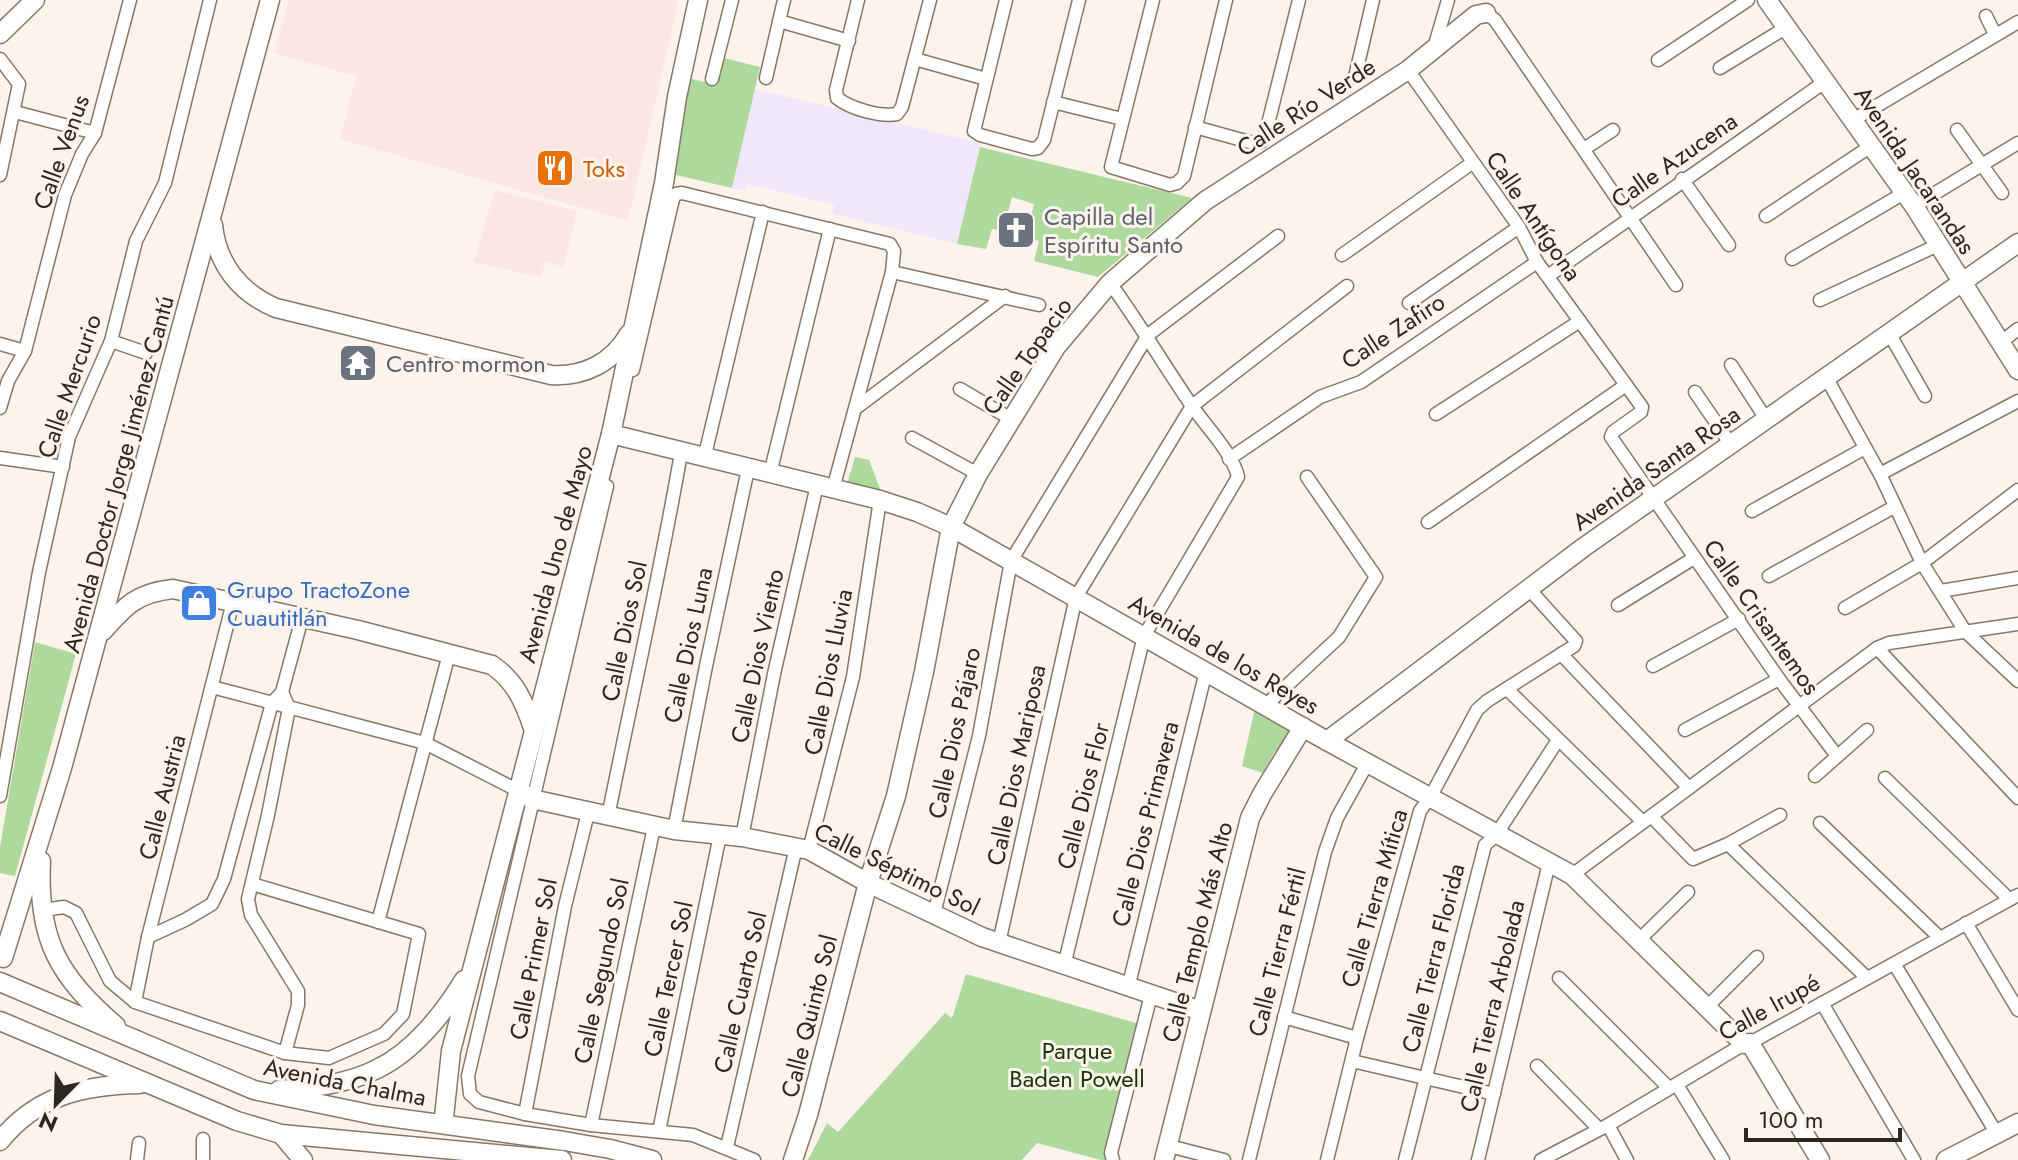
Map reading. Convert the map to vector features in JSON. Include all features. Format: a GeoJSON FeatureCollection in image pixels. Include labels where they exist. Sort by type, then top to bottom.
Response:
{"type":"FeatureCollection","features":[{"type":"Feature","properties":{"kind":"street"},"geometry":{"type":"LineString","coordinates":[[0,34],[35,0]]}},
{"type":"Feature","properties":{"kind":"street","name":"Calle Venus"},"geometry":{"type":"LineString","coordinates":[[0,408],[8,381],[25,351],[65,195],[82,154],[95,133],[130,0]]}},
{"type":"Feature","properties":{"kind":"street","name":"Calle Mercurio"},"geometry":{"type":"LineString","coordinates":[[0,796],[39,572],[69,437],[111,341],[136,241],[165,183],[210,0]]}},
{"type":"Feature","properties":{"kind":"street","name":"Avenida Uno de Mayo"},"geometry":{"type":"LineString","coordinates":[[444,1117],[451,1051],[472,968],[526,795],[533,730],[615,435],[635,321],[664,211],[677,97],[698,0]]}},
{"type":"Feature","properties":{"kind":"street"},"geometry":{"type":"LineString","coordinates":[[712,79],[732,0]]}},
{"type":"Feature","properties":{"kind":"street"},"geometry":{"type":"LineString","coordinates":[[766,78],[784,0]]}},
{"type":"Feature","properties":{"kind":"street"},"geometry":{"type":"LineString","coordinates":[[858,0],[836,90],[837,98],[844,104],[888,116],[897,114],[902,107],[930,0]]}},
{"type":"Feature","properties":{"kind":"street"},"geometry":{"type":"LineString","coordinates":[[1006,0],[974,131],[1032,149],[1038,148],[1044,140],[1079,0]]}},
{"type":"Feature","properties":{"kind":"street"},"geometry":{"type":"LineString","coordinates":[[1153,0],[1111,167],[1170,185],[1184,176],[1226,0]]}},
{"type":"Feature","properties":{"kind":"street"},"geometry":{"type":"LineString","coordinates":[[1195,127],[1253,143],[1261,142],[1299,0]]}},
{"type":"Feature","properties":{"kind":"street"},"geometry":{"type":"LineString","coordinates":[[1355,77],[1373,0]]}},
{"type":"Feature","properties":{"kind":"street"},"geometry":{"type":"LineString","coordinates":[[1433,51],[1448,0]]}},
{"type":"Feature","properties":{"kind":"street"},"geometry":{"type":"LineString","coordinates":[[1658,60],[1748,0]]}},
{"type":"Feature","properties":{"kind":"street","name":"Avenida Jacarandas"},"geometry":{"type":"LineString","coordinates":[[1767,0],[1909,200],[2018,370]]}},
{"type":"Feature","properties":{"kind":"street","name":"Avenida Doctor Jorge Jiménez Cantú"},"geometry":{"type":"LineString","coordinates":[[3,958],[42,838],[213,217],[265,1]]}},
{"type":"Feature","properties":{"kind":"street"},"geometry":{"type":"LineString","coordinates":[[1486,13],[1495,20],[1676,285]]}},
{"type":"Feature","properties":{"kind":"street","name":"Calle Río Verde"},"geometry":{"type":"LineString","coordinates":[[1205,201],[1408,70],[1476,15],[1486,13]]}},
{"type":"Feature","properties":{"kind":"street"},"geometry":{"type":"LineString","coordinates":[[1986,16],[1995,34]]}},
{"type":"Feature","properties":{"kind":"street"},"geometry":{"type":"LineString","coordinates":[[779,21],[849,41]]}},
{"type":"Feature","properties":{"kind":"street"},"geometry":{"type":"LineString","coordinates":[[1853,120],[2018,22]]}},
{"type":"Feature","properties":{"kind":"street"},"geometry":{"type":"LineString","coordinates":[[1720,68],[1787,27]]}},
{"type":"Feature","properties":{"kind":"street"},"geometry":{"type":"LineString","coordinates":[[0,59],[19,84],[0,175]]}},
{"type":"Feature","properties":{"kind":"street"},"geometry":{"type":"LineString","coordinates":[[915,59],[986,79]]}},
{"type":"Feature","properties":{"kind":"street","name":"Calle Antígona"},"geometry":{"type":"LineString","coordinates":[[1408,70],[1519,227],[1537,262],[1642,410],[1613,432],[1611,437],[1653,501]]}},
{"type":"Feature","properties":{"kind":"street","name":"Calle Azucena"},"geometry":{"type":"LineString","coordinates":[[1548,276],[1682,179],[1826,81]]}},
{"type":"Feature","properties":{"kind":"street"},"geometry":{"type":"LineString","coordinates":[[1053,102],[1122,119]]}},
{"type":"Feature","properties":{"kind":"street"},"geometry":{"type":"LineString","coordinates":[[15,112],[95,133]]}},
{"type":"Feature","properties":{"kind":"street"},"geometry":{"type":"LineString","coordinates":[[1584,149],[1613,130]]}},
{"type":"Feature","properties":{"kind":"street"},"geometry":{"type":"LineString","coordinates":[[1957,130],[2002,193]]}},
{"type":"Feature","properties":{"kind":"street"},"geometry":{"type":"LineString","coordinates":[[1792,259],[1982,165],[2018,143]]}},
{"type":"Feature","properties":{"kind":"street"},"geometry":{"type":"LineString","coordinates":[[1766,216],[1871,146]]}},
{"type":"Feature","properties":{"kind":"street"},"geometry":{"type":"LineString","coordinates":[[1342,255],[1472,163]]}},
{"type":"Feature","properties":{"kind":"street"},"geometry":{"type":"LineString","coordinates":[[1682,179],[1729,245]]}},
{"type":"Feature","properties":{"kind":"street"},"geometry":{"type":"LineString","coordinates":[[754,1160],[693,1135],[591,1125],[525,1114],[479,1102],[470,1094],[468,1076],[526,795],[615,435],[664,211],[676,194],[830,229],[770,474]]}},
{"type":"Feature","properties":{"kind":"street","name":"Calle Topacio"},"geometry":{"type":"LineString","coordinates":[[951,527],[978,474],[1056,347],[1110,283],[1205,201]]}},
{"type":"Feature","properties":{"kind":"street"},"geometry":{"type":"LineString","coordinates":[[704,459],[763,212]]}},
{"type":"Feature","properties":{"kind":"street"},"geometry":{"type":"LineString","coordinates":[[213,217],[218,249],[233,277],[257,298],[291,311],[560,375],[587,370],[604,362],[620,348],[635,321]]}},
{"type":"Feature","properties":{"kind":"street"},"geometry":{"type":"LineString","coordinates":[[1409,303],[1519,227]]}},
{"type":"Feature","properties":{"kind":"street","name":"Calle Dios Viento"},"geometry":{"type":"LineString","coordinates":[[742,837],[774,674],[825,487],[856,408],[892,272],[893,247],[886,242],[830,229]]}},
{"type":"Feature","properties":{"kind":"street"},"geometry":{"type":"LineString","coordinates":[[1011,561],[1148,335],[1278,236]]}},
{"type":"Feature","properties":{"kind":"street","name":"Avenida Santa Rosa"},"geometry":{"type":"LineString","coordinates":[[1327,741],[1584,547],[2018,243]]}},
{"type":"Feature","properties":{"kind":"street"},"geometry":{"type":"LineString","coordinates":[[1820,300],[1938,245]]}},
{"type":"Feature","properties":{"kind":"street","name":"Calle Zafiro"},"geometry":{"type":"LineString","coordinates":[[1229,459],[1320,397],[1361,382],[1537,262]]}},
{"type":"Feature","properties":{"kind":"street"},"geometry":{"type":"LineString","coordinates":[[892,272],[1039,305]]}},
{"type":"Feature","properties":{"kind":"street"},"geometry":{"type":"LineString","coordinates":[[1110,283],[1148,335],[1238,477],[1144,636]]}},
{"type":"Feature","properties":{"kind":"street"},"geometry":{"type":"LineString","coordinates":[[1192,406],[1347,286]]}},
{"type":"Feature","properties":{"kind":"street"},"geometry":{"type":"LineString","coordinates":[[856,408],[1005,296]]}},
{"type":"Feature","properties":{"kind":"street"},"geometry":{"type":"LineString","coordinates":[[1436,414],[1580,321]]}},
{"type":"Feature","properties":{"kind":"street"},"geometry":{"type":"LineString","coordinates":[[2000,343],[2018,329]]}},
{"type":"Feature","properties":{"kind":"street"},"geometry":{"type":"LineString","coordinates":[[1889,333],[1925,396]]}},
{"type":"Feature","properties":{"kind":"street"},"geometry":{"type":"LineString","coordinates":[[111,341],[146,353]]}},
{"type":"Feature","properties":{"kind":"street"},"geometry":{"type":"LineString","coordinates":[[0,344],[25,351]]}},
{"type":"Feature","properties":{"kind":"street"},"geometry":{"type":"LineString","coordinates":[[1731,365],[1766,419]]}},
{"type":"Feature","properties":{"kind":"street"},"geometry":{"type":"LineString","coordinates":[[1826,377],[1880,474],[1922,563],[1965,631],[2018,681]]}},
{"type":"Feature","properties":{"kind":"street"},"geometry":{"type":"LineString","coordinates":[[1428,522],[1626,385]]}},
{"type":"Feature","properties":{"kind":"street"},"geometry":{"type":"LineString","coordinates":[[960,389],[1011,419]]}},
{"type":"Feature","properties":{"kind":"street"},"geometry":{"type":"LineString","coordinates":[[1695,392],[1732,446]]}},
{"type":"Feature","properties":{"kind":"street"},"geometry":{"type":"LineString","coordinates":[[1880,474],[2018,401]]}},
{"type":"Feature","properties":{"kind":"street","name":"Calle Dios Mariposa"},"geometry":{"type":"LineString","coordinates":[[999,943],[1076,597],[1192,406]]}},
{"type":"Feature","properties":{"kind":"street","name":"Avenida de los Reyes"},"geometry":{"type":"LineString","coordinates":[[615,435],[880,500],[951,527],[1267,704],[1327,741],[1572,875],[1747,1043],[1820,1160]]}},
{"type":"Feature","properties":{"kind":"street"},"geometry":{"type":"LineString","coordinates":[[912,438],[978,474]]}},
{"type":"Feature","properties":{"kind":"street"},"geometry":{"type":"LineString","coordinates":[[1752,511],[1865,448]]}},
{"type":"Feature","properties":{"kind":"street","name":"Calle Dios Sol"},"geometry":{"type":"LineString","coordinates":[[608,817],[663,556],[681,453]]}},
{"type":"Feature","properties":{"kind":"street"},"geometry":{"type":"LineString","coordinates":[[0,458],[63,467]]}},
{"type":"Feature","properties":{"kind":"street","name":"Calle Dios Luna"},"geometry":{"type":"LineString","coordinates":[[674,830],[748,469]]}},
{"type":"Feature","properties":{"kind":"street"},"geometry":{"type":"LineString","coordinates":[[1267,704],[1339,637],[1376,577],[1307,477]]}},
{"type":"Feature","properties":{"kind":"street"},"geometry":{"type":"LineString","coordinates":[[1845,608],[1922,563],[2018,490]]}},
{"type":"Feature","properties":{"kind":"street","name":"Calle Dios Lluvia"},"geometry":{"type":"LineString","coordinates":[[803,849],[853,677],[880,500]]}},
{"type":"Feature","properties":{"kind":"street","name":"Calle Crisantemos"},"geometry":{"type":"LineString","coordinates":[[1653,501],[1837,756]]}},
{"type":"Feature","properties":{"kind":"street"},"geometry":{"type":"LineString","coordinates":[[1769,576],[1894,507]]}},
{"type":"Feature","properties":{"kind":"street","name":"Calle Quinto Sol"},"geometry":{"type":"LineString","coordinates":[[793,1160],[808,1115],[868,883],[896,796],[924,672],[951,527]]}},
{"type":"Feature","properties":{"kind":"street"},"geometry":{"type":"LineString","coordinates":[[1618,605],[1694,558]]}},
{"type":"Feature","properties":{"kind":"street","name":"Calle Dios Pájaro"},"geometry":{"type":"LineString","coordinates":[[934,914],[979,736],[1011,561]]}},
{"type":"Feature","properties":{"kind":"street"},"geometry":{"type":"LineString","coordinates":[[1941,591],[2018,578]]}},
{"type":"Feature","properties":{"kind":"street"},"geometry":{"type":"LineString","coordinates":[[98,636],[125,606],[154,591],[173,589],[492,665],[507,675],[518,690],[533,730]]}},
{"type":"Feature","properties":{"kind":"street"},"geometry":{"type":"LineString","coordinates":[[1529,589],[1576,641],[1574,646],[1561,654],[1689,788]]}},
{"type":"Feature","properties":{"kind":"street","name":"Calle Austria"},"geometry":{"type":"LineString","coordinates":[[135,1002],[148,937],[233,602]]}},
{"type":"Feature","properties":{"kind":"street"},"geometry":{"type":"LineString","coordinates":[[148,937],[212,904],[224,879],[272,703],[282,692],[302,618]]}},
{"type":"Feature","properties":{"kind":"street"},"geometry":{"type":"LineString","coordinates":[[1653,666],[1739,619]]}},
{"type":"Feature","properties":{"kind":"street"},"geometry":{"type":"LineString","coordinates":[[1572,875],[1877,648],[1889,643],[2018,624]]}},
{"type":"Feature","properties":{"kind":"street","name":"Calle Dios Flor"},"geometry":{"type":"LineString","coordinates":[[1064,966],[1144,636]]}},
{"type":"Feature","properties":{"kind":"street"},"geometry":{"type":"LineString","coordinates":[[1877,648],[2018,798]]}},
{"type":"Feature","properties":{"kind":"street"},"geometry":{"type":"LineString","coordinates":[[378,922],[449,654]]}},
{"type":"Feature","properties":{"kind":"street","name":"Calle Tierra Mítica"},"geometry":{"type":"LineString","coordinates":[[1327,1160],[1357,1038],[1420,811],[1477,710],[1561,654]]}},
{"type":"Feature","properties":{"kind":"street","name":"Calle Dios Primavera"},"geometry":{"type":"LineString","coordinates":[[1128,988],[1206,671]]}},
{"type":"Feature","properties":{"kind":"street"},"geometry":{"type":"LineString","coordinates":[[1685,730],[1779,679]]}},
{"type":"Feature","properties":{"kind":"street"},"geometry":{"type":"LineString","coordinates":[[212,687],[425,743],[526,795]]}},
{"type":"Feature","properties":{"kind":"street"},"geometry":{"type":"LineString","coordinates":[[1507,689],[1558,740],[1693,859],[1728,844],[1780,815]]}},
{"type":"Feature","properties":{"kind":"street"},"geometry":{"type":"LineString","coordinates":[[282,692],[289,708],[248,899],[251,915],[298,991],[298,1005],[285,1053]]}},
{"type":"Feature","properties":{"kind":"street","name":"Calle Templo Más Alto"},"geometry":{"type":"LineString","coordinates":[[1167,1153],[1250,818],[1303,727]]}},
{"type":"Feature","properties":{"kind":"street"},"geometry":{"type":"LineString","coordinates":[[1815,776],[1867,730]]}},
{"type":"Feature","properties":{"kind":"street","name":"Calle Tierra Florida"},"geometry":{"type":"LineString","coordinates":[[1405,1160],[1485,845],[1496,835],[1558,740]]}},
{"type":"Feature","properties":{"kind":"street","name":"Calle Tierra Fértil"},"geometry":{"type":"LineString","coordinates":[[1249,1160],[1325,852],[1337,818],[1368,762]]}},
{"type":"Feature","properties":{"kind":"street"},"geometry":{"type":"LineString","coordinates":[[1885,778],[2013,897]]}},
{"type":"Feature","properties":{"kind":"street","name":"Calle Séptimo Sol"},"geometry":{"type":"LineString","coordinates":[[526,795],[588,813],[654,827],[742,837],[803,849],[868,883],[999,943],[1201,1011]]}},
{"type":"Feature","properties":{"kind":"street","name":"Calle Primer Sol"},"geometry":{"type":"LineString","coordinates":[[525,1114],[565,906],[588,813]]}},
{"type":"Feature","properties":{"kind":"street"},"geometry":{"type":"LineString","coordinates":[[1820,823],[1940,938]]}},
{"type":"Feature","properties":{"kind":"street","name":"Calle Segundo Sol"},"geometry":{"type":"LineString","coordinates":[[591,1125],[654,827]]}},
{"type":"Feature","properties":{"kind":"street","name":"Calle Tercer Sol"},"geometry":{"type":"LineString","coordinates":[[659,1131],[720,835]]}},
{"type":"Feature","properties":{"kind":"street"},"geometry":{"type":"LineString","coordinates":[[42,838],[40,887],[43,910],[47,933],[59,966],[91,1002],[128,1035]]}},
{"type":"Feature","properties":{"kind":"street"},"geometry":{"type":"LineString","coordinates":[[1728,844],[1867,978]]}},
{"type":"Feature","properties":{"kind":"street","name":"Calle Cuarto Sol"},"geometry":{"type":"LineString","coordinates":[[727,1147],[803,849]]}},
{"type":"Feature","properties":{"kind":"street","name":"Calle Tierra Arbolada"},"geometry":{"type":"LineString","coordinates":[[1478,1160],[1549,863]]}},
{"type":"Feature","properties":{"kind":"street"},"geometry":{"type":"LineString","coordinates":[[43,910],[64,907],[76,913],[110,981],[135,1002],[285,1053],[329,1058],[384,1034],[403,1014],[419,934],[252,884]]}},
{"type":"Feature","properties":{"kind":"street"},"geometry":{"type":"LineString","coordinates":[[1639,940],[1688,892]]}},
{"type":"Feature","properties":{"kind":"street","name":"Calle Irupé"},"geometry":{"type":"LineString","coordinates":[[1541,1160],[2013,897]]}},
{"type":"Feature","properties":{"kind":"street"},"geometry":{"type":"LineString","coordinates":[[1966,923],[2018,1010]]}},
{"type":"Feature","properties":{"kind":"street"},"geometry":{"type":"LineString","coordinates":[[1708,1006],[1757,957]]}},
{"type":"Feature","properties":{"kind":"street"},"geometry":{"type":"LineString","coordinates":[[1895,965],[1997,1134]]}},
{"type":"Feature","properties":{"kind":"street"},"geometry":{"type":"LineString","coordinates":[[254,1090],[322,1085],[378,1069],[430,1025],[453,998],[472,968]]}},
{"type":"Feature","properties":{"kind":"street"},"geometry":{"type":"LineString","coordinates":[[1559,978],[1673,1086],[1723,1160]]}},
{"type":"Feature","properties":{"kind":"street","name":"Avenida Chalma"},"geometry":{"type":"LineString","coordinates":[[0,982],[254,1090],[374,1115],[652,1160]]}},
{"type":"Feature","properties":{"kind":"street"},"geometry":{"type":"LineString","coordinates":[[1113,1160],[1111,1153],[1151,995]]}},
{"type":"Feature","properties":{"kind":"street"},"geometry":{"type":"LineString","coordinates":[[1822,1003],[1914,1160]]}},
{"type":"Feature","properties":{"kind":"street"},"geometry":{"type":"LineString","coordinates":[[1284,1017],[1357,1038]]}},
{"type":"Feature","properties":{"kind":"street","name":"Avenida Chalma"},"geometry":{"type":"LineString","coordinates":[[0,1021],[237,1121],[281,1134],[562,1160]]}},
{"type":"Feature","properties":{"kind":"street"},"geometry":{"type":"LineString","coordinates":[[1352,1061],[1494,1094]]}},
{"type":"Feature","properties":{"kind":"street"},"geometry":{"type":"LineString","coordinates":[[1537,1066],[1603,1127],[1627,1160]]}},
{"type":"Feature","properties":{"kind":"street"},"geometry":{"type":"LineString","coordinates":[[0,1141],[11,1127],[38,1107],[73,1091],[110,1085],[148,1084]]}},
{"type":"Feature","properties":{"kind":"street"},"geometry":{"type":"LineString","coordinates":[[1946,1160],[2018,1123]]}},
{"type":"Feature","properties":{"kind":"street"},"geometry":{"type":"LineString","coordinates":[[281,1134],[303,1160]]}},
{"type":"Feature","properties":{"kind":"street"},"geometry":{"type":"LineString","coordinates":[[203,1139],[203,1160]]}},
{"type":"Feature","properties":{"kind":"street"},"geometry":{"type":"LineString","coordinates":[[137,1160],[139,1143]]}},
{"type":"Feature","properties":{"kind":"street"},"geometry":{"type":"LineString","coordinates":[[1167,1153],[1224,1160]]}},
{"type":"Feature","properties":{"kind":"shaded area"},"geometry":{"type":"Polygon","coordinates":[[[289,0],[679,0],[628,221],[340,139],[356,76],[274,53],[289,0]]]}},
{"type":"Feature","properties":{"kind":"shaded area"},"geometry":{"type":"Polygon","coordinates":[[[755,89],[981,143],[957,244],[833,214],[834,205],[747,184],[745,191],[732,188],[755,89]]]}},
{"type":"Feature","properties":{"kind":"shaded area"},"geometry":{"type":"Polygon","coordinates":[[[495,190],[577,211],[563,267],[545,261],[541,278],[474,262],[495,190]]]}},
{"type":"Feature","properties":{"kind":"green space"},"geometry":{"type":"Polygon","coordinates":[[[724,58],[760,67],[732,188],[667,173],[688,78],[717,85],[724,58]]]}},
{"type":"Feature","properties":{"kind":"green space"},"geometry":{"type":"Polygon","coordinates":[[[980,147],[1192,198],[1098,277],[1034,261],[1039,241],[1026,237],[1034,204],[1012,197],[1003,231],[992,229],[986,249],[957,244],[980,147]]]}},
{"type":"Feature","properties":{"kind":"green space"},"geometry":{"type":"Polygon","coordinates":[[[855,457],[869,460],[881,491],[847,484],[855,457]]]}},
{"type":"Feature","properties":{"kind":"green space"},"geometry":{"type":"Polygon","coordinates":[[[35,642],[76,654],[15,876],[0,873],[0,847],[35,642]]]}},
{"type":"Feature","properties":{"kind":"green space"},"geometry":{"type":"Polygon","coordinates":[[[1256,703],[1297,727],[1274,753],[1263,773],[1242,766],[1256,703]]]}},
{"type":"Feature","properties":{"kind":"green space","name":"Parque Baden Powell"},"geometry":{"type":"Polygon","coordinates":[[[966,974],[1143,1025],[1112,1160],[1101,1160],[1037,1143],[1022,1160],[808,1160],[827,1123],[838,1132],[945,1013],[952,1018],[966,974]]]}},
{"type":"Feature","properties":{"kind":"place","name":"Toks"},"geometry":{"type":"Point","coordinates":[555,168]}},
{"type":"Feature","properties":{"kind":"place","name":"Capilla del Espíritu Santo"},"geometry":{"type":"Point","coordinates":[1016,230]}},
{"type":"Feature","properties":{"kind":"place","name":"Centro mormon"},"geometry":{"type":"Point","coordinates":[358,363]}},
{"type":"Feature","properties":{"kind":"place","name":"Grupo TractoZone Cuautitlán"},"geometry":{"type":"Point","coordinates":[199,603]}}]}
